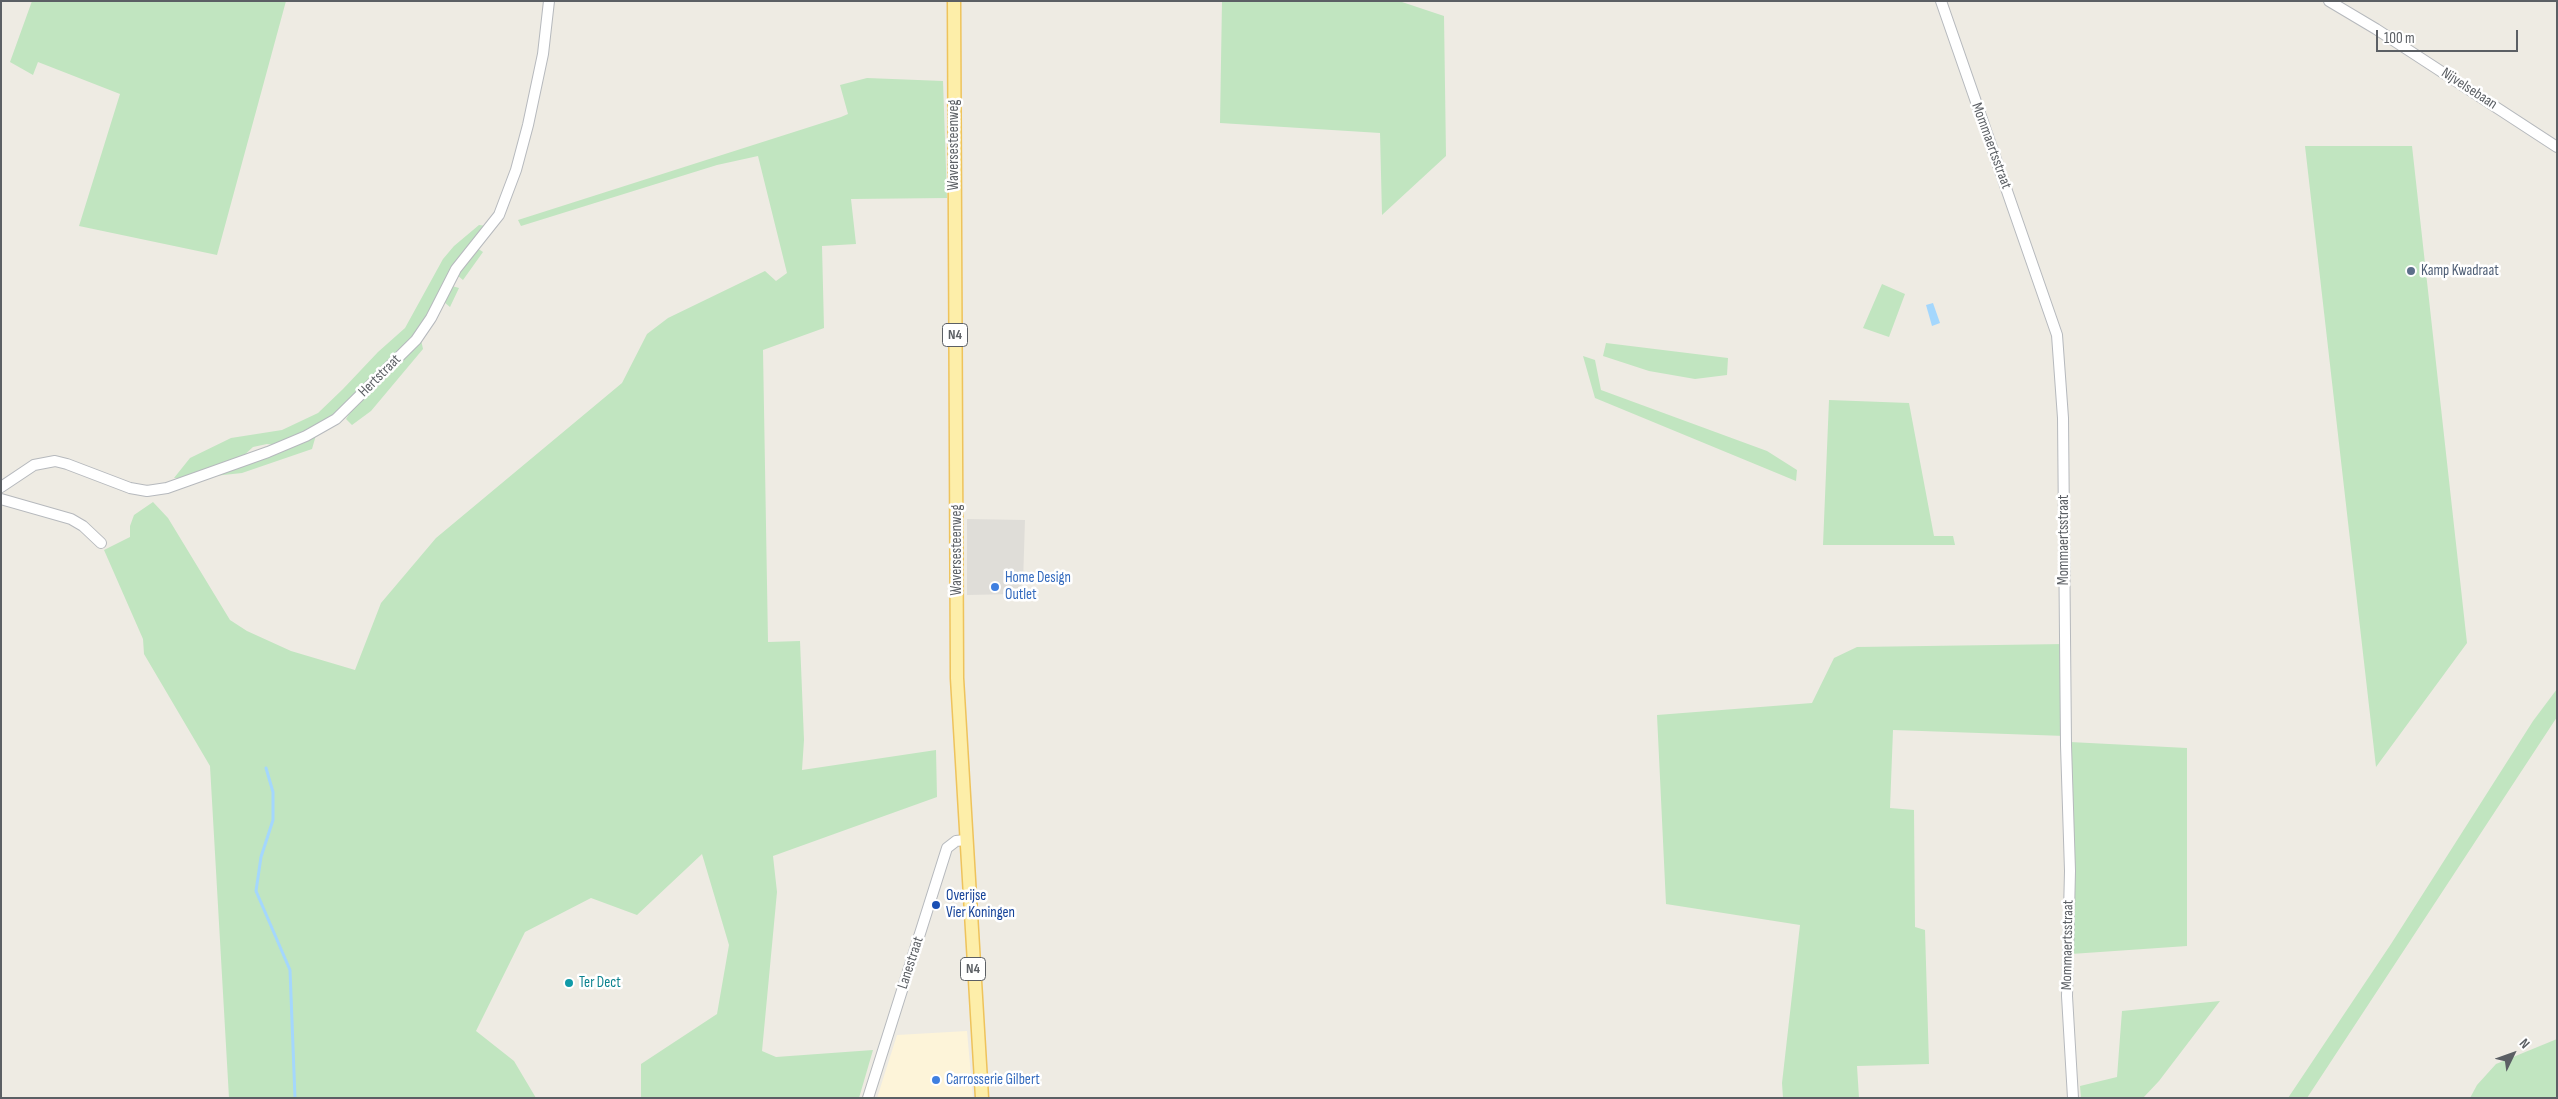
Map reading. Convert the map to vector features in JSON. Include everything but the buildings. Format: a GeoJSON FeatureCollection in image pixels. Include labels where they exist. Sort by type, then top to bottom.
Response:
{"type":"FeatureCollection","features":[{"type":"Feature","properties":{"kind":"main road","name":"Waversesteenweg"},"geometry":{"type":"LineString","coordinates":[[954,1],[957,678],[965,840],[982,1098]]}},
{"type":"Feature","properties":{"kind":"street","name":"Hertstraat"},"geometry":{"type":"LineString","coordinates":[[1,487],[34,465],[55,462],[67,464],[130,488],[147,491],[167,488],[283,446],[306,436],[336,419],[416,340],[431,318],[456,269],[499,215],[516,170],[528,125],[543,54],[549,1]]}},
{"type":"Feature","properties":{"kind":"street","name":"Mommaertsstraat"},"geometry":{"type":"LineString","coordinates":[[1941,1],[2057,336],[2063,418],[2066,745],[2070,871],[2067,996],[2073,1098]]}},
{"type":"Feature","properties":{"kind":"street","name":"Nijvelsebaan"},"geometry":{"type":"LineString","coordinates":[[2329,1],[2376,28],[2557,147]]}},
{"type":"Feature","properties":{"kind":"street"},"geometry":{"type":"LineString","coordinates":[[1,499],[71,519],[83,526],[101,544]]}},
{"type":"Feature","properties":{"kind":"street","name":"Lanestraat"},"geometry":{"type":"LineString","coordinates":[[868,1098],[947,848],[956,841],[965,840]]}},
{"type":"Feature","properties":{"kind":"shaded area"},"geometry":{"type":"Polygon","coordinates":[[[967,519],[1025,520],[1023,583],[1015,594],[967,595],[967,519]]]}},
{"type":"Feature","properties":{"kind":"shaded area"},"geometry":{"type":"Polygon","coordinates":[[[967,1031],[973,1098],[877,1098],[897,1035],[967,1031]]]}},
{"type":"Feature","properties":{"kind":"green space"},"geometry":{"type":"Polygon","coordinates":[[[32,1],[286,1],[217,255],[79,226],[120,94],[38,62],[33,75],[10,62],[32,1]]]}},
{"type":"Feature","properties":{"kind":"green space"},"geometry":{"type":"Polygon","coordinates":[[[1222,1],[1399,1],[1444,16],[1446,156],[1382,215],[1380,133],[1220,123],[1222,1]]]}},
{"type":"Feature","properties":{"kind":"green space"},"geometry":{"type":"Polygon","coordinates":[[[867,78],[943,81],[947,198],[851,199],[856,244],[822,246],[824,328],[763,350],[768,642],[800,641],[804,740],[802,770],[936,750],[937,797],[773,856],[777,892],[762,1051],[776,1057],[873,1050],[859,1098],[641,1098],[641,1064],[717,1014],[729,945],[702,854],[637,915],[591,898],[525,932],[476,1031],[514,1061],[536,1098],[229,1098],[210,766],[144,654],[143,639],[104,550],[130,537],[130,526],[134,515],[153,502],[168,518],[230,620],[247,631],[291,651],[355,670],[381,603],[436,538],[622,383],[647,334],[668,318],[765,271],[776,281],[787,273],[758,156],[717,165],[521,226],[518,220],[841,117],[848,114],[840,85],[867,78]]]}},
{"type":"Feature","properties":{"kind":"green space"},"geometry":{"type":"Polygon","coordinates":[[[2305,146],[2412,146],[2467,643],[2376,767],[2305,146]]]}},
{"type":"Feature","properties":{"kind":"green space"},"geometry":{"type":"Polygon","coordinates":[[[479,225],[487,226],[422,328],[341,412],[306,432],[274,445],[267,444],[253,447],[240,459],[183,478],[174,478],[190,458],[231,438],[282,430],[318,413],[378,352],[405,328],[443,259],[454,246],[479,225]]]}},
{"type":"Feature","properties":{"kind":"green space"},"geometry":{"type":"Polygon","coordinates":[[[477,248],[483,252],[463,280],[457,275],[477,248]]]}},
{"type":"Feature","properties":{"kind":"green space"},"geometry":{"type":"Polygon","coordinates":[[[1882,284],[1905,294],[1889,337],[1863,328],[1882,284]]]}},
{"type":"Feature","properties":{"kind":"green space"},"geometry":{"type":"Polygon","coordinates":[[[452,286],[459,288],[450,307],[444,302],[452,286]]]}},
{"type":"Feature","properties":{"kind":"green space"},"geometry":{"type":"Polygon","coordinates":[[[421,340],[423,349],[371,411],[352,425],[346,419],[351,411],[421,340]]]}},
{"type":"Feature","properties":{"kind":"green space"},"geometry":{"type":"Polygon","coordinates":[[[1606,343],[1728,358],[1727,375],[1695,379],[1649,371],[1603,356],[1606,343]]]}},
{"type":"Feature","properties":{"kind":"green space"},"geometry":{"type":"Polygon","coordinates":[[[1583,356],[1595,360],[1601,390],[1767,451],[1797,470],[1796,481],[1595,398],[1583,356]]]}},
{"type":"Feature","properties":{"kind":"green space"},"geometry":{"type":"Polygon","coordinates":[[[1829,400],[1909,403],[1934,536],[1953,536],[1955,545],[1823,545],[1829,400]]]}},
{"type":"Feature","properties":{"kind":"green space"},"geometry":{"type":"Polygon","coordinates":[[[316,435],[312,449],[242,473],[214,476],[316,435]]]}},
{"type":"Feature","properties":{"kind":"green space"},"geometry":{"type":"Polygon","coordinates":[[[2065,644],[2065,736],[1893,730],[1890,808],[1914,810],[1915,927],[1925,930],[1929,1064],[1857,1066],[1859,1098],[1783,1098],[1782,1083],[1800,925],[1666,904],[1657,715],[1812,703],[1834,658],[1857,647],[2065,644]]]}},
{"type":"Feature","properties":{"kind":"green space"},"geometry":{"type":"Polygon","coordinates":[[[2557,689],[2557,717],[2307,1098],[2288,1098],[2391,944],[2533,721],[2557,689]]]}},
{"type":"Feature","properties":{"kind":"green space"},"geometry":{"type":"Polygon","coordinates":[[[2070,742],[2187,748],[2187,946],[2071,954],[2070,742]]]}},
{"type":"Feature","properties":{"kind":"green space"},"geometry":{"type":"Polygon","coordinates":[[[2220,1001],[2159,1081],[2143,1098],[2081,1098],[2080,1086],[2117,1077],[2122,1011],[2220,1001]]]}},
{"type":"Feature","properties":{"kind":"green space"},"geometry":{"type":"Polygon","coordinates":[[[2557,1039],[2557,1098],[2470,1098],[2477,1085],[2496,1064],[2557,1039]]]}},
{"type":"Feature","properties":{"kind":"water"},"geometry":{"type":"Polygon","coordinates":[[[1933,303],[1940,323],[1932,326],[1926,305],[1933,303]]]}},
{"type":"Feature","properties":{"kind":"waterway"},"geometry":{"type":"LineString","coordinates":[[266,768],[273,792],[273,820],[261,857],[256,891],[290,970],[295,1098]]}},
{"type":"Feature","properties":{"kind":"place","name":"Kamp Kwadraat"},"geometry":{"type":"Point","coordinates":[2411,271]}},
{"type":"Feature","properties":{"kind":"place","name":"Home Design Outlet"},"geometry":{"type":"Point","coordinates":[995,587]}},
{"type":"Feature","properties":{"kind":"place","name":"Overijse Vier Koningen"},"geometry":{"type":"Point","coordinates":[936,905]}},
{"type":"Feature","properties":{"kind":"place","name":"Ter Dect"},"geometry":{"type":"Point","coordinates":[569,983]}},
{"type":"Feature","properties":{"kind":"place","name":"Carrosserie Gilbert"},"geometry":{"type":"Point","coordinates":[936,1080]}}]}
